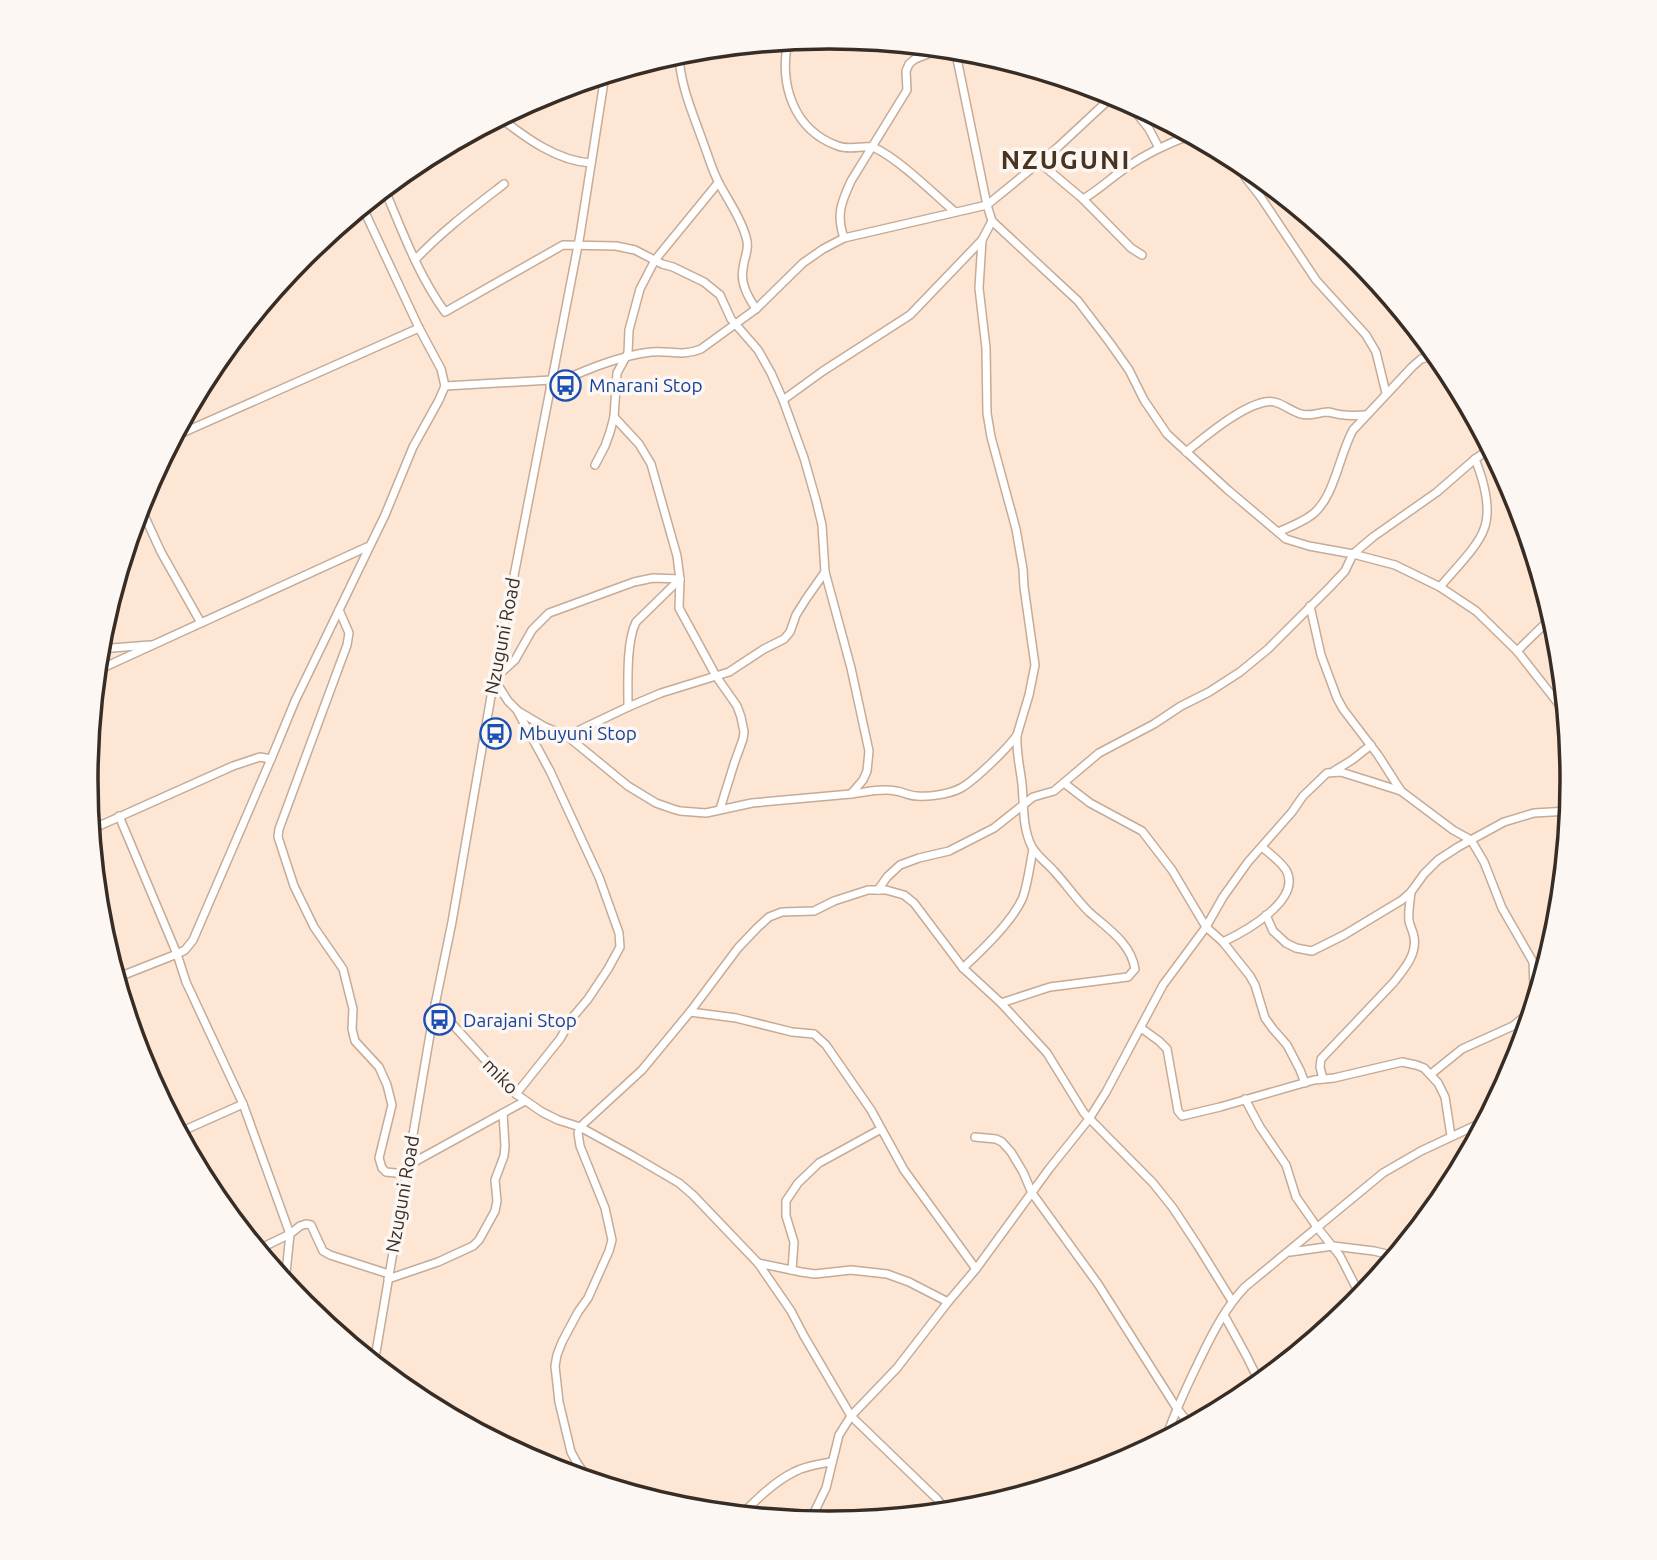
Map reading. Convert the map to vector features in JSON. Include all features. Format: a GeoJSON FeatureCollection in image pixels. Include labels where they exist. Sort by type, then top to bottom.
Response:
{"type":"FeatureCollection","features":[{"type":"Feature","properties":{"kind":"street"},"geometry":{"type":"LineString","coordinates":[[786,51],[786,81],[792,104],[800,120],[818,136],[838,146],[853,149],[872,147],[894,160],[955,212]]}},
{"type":"Feature","properties":{"kind":"street"},"geometry":{"type":"LineString","coordinates":[[844,238],[840,226],[840,208],[851,181],[907,90],[906,71],[909,64],[925,55]]}},
{"type":"Feature","properties":{"kind":"street"},"geometry":{"type":"LineString","coordinates":[[958,61],[992,221],[1078,302],[1129,370],[1144,400],[1167,434],[1286,539],[1395,565],[1440,586],[1476,611],[1517,652],[1554,699]]}},
{"type":"Feature","properties":{"kind":"street"},"geometry":{"type":"LineString","coordinates":[[679,65],[698,129],[718,183],[732,205],[747,238],[743,283],[755,309]]}},
{"type":"Feature","properties":{"kind":"street","name":"Nzuguni Road"},"geometry":{"type":"LineString","coordinates":[[376,1354],[494,679],[578,246],[603,85]]}},
{"type":"Feature","properties":{"kind":"street"},"geometry":{"type":"LineString","coordinates":[[445,386],[551,383],[597,366],[650,352],[675,354],[701,349],[755,309],[803,263],[844,238],[987,205],[1104,104]]}},
{"type":"Feature","properties":{"kind":"street"},"geometry":{"type":"LineString","coordinates":[[1142,120],[1159,148]]}},
{"type":"Feature","properties":{"kind":"street"},"geometry":{"type":"LineString","coordinates":[[508,123],[545,149],[576,162],[591,163]]}},
{"type":"Feature","properties":{"kind":"street"},"geometry":{"type":"LineString","coordinates":[[1083,199],[1128,166],[1180,139]]}},
{"type":"Feature","properties":{"kind":"street"},"geometry":{"type":"LineString","coordinates":[[1038,162],[1083,199],[1131,248],[1142,255]]}},
{"type":"Feature","properties":{"kind":"street"},"geometry":{"type":"LineString","coordinates":[[1249,182],[1316,280],[1366,335],[1376,352],[1386,393]]}},
{"type":"Feature","properties":{"kind":"street"},"geometry":{"type":"LineString","coordinates":[[595,465],[605,446],[614,417],[617,373],[628,353],[629,330],[640,289],[655,260],[718,183]]}},
{"type":"Feature","properties":{"kind":"street"},"geometry":{"type":"LineString","coordinates":[[415,260],[460,218],[504,184]]}},
{"type":"Feature","properties":{"kind":"street"},"geometry":{"type":"LineString","coordinates":[[388,197],[415,260],[435,299],[445,312],[563,244],[625,247],[635,250],[683,271],[720,295],[735,324],[748,336],[771,373],[804,458],[816,500],[822,526],[825,572],[851,668],[869,751],[867,771],[851,794]]}},
{"type":"Feature","properties":{"kind":"street"},"geometry":{"type":"LineString","coordinates":[[124,975],[185,950],[193,940],[295,701],[385,515],[413,447],[445,386],[441,369],[366,214]]}},
{"type":"Feature","properties":{"kind":"street"},"geometry":{"type":"LineString","coordinates":[[783,400],[910,315],[982,240],[992,221]]}},
{"type":"Feature","properties":{"kind":"street"},"geometry":{"type":"LineString","coordinates":[[982,240],[979,288],[985,348],[987,413],[1016,529],[1035,665],[1016,747],[1027,832],[1033,849],[1087,910],[1125,946],[1135,969],[1128,977],[1050,987],[1001,1003]]}},
{"type":"Feature","properties":{"kind":"street"},"geometry":{"type":"LineString","coordinates":[[186,431],[419,328]]}},
{"type":"Feature","properties":{"kind":"street"},"geometry":{"type":"LineString","coordinates":[[1278,532],[1311,516],[1321,507],[1353,430],[1386,393],[1425,358]]}},
{"type":"Feature","properties":{"kind":"street"},"geometry":{"type":"LineString","coordinates":[[1186,452],[1219,425],[1267,401],[1305,415],[1328,412],[1367,415]]}},
{"type":"Feature","properties":{"kind":"street"},"geometry":{"type":"LineString","coordinates":[[614,417],[639,444],[651,464],[677,556],[680,579],[679,608],[716,677],[739,710],[744,732],[742,744],[720,809]]}},
{"type":"Feature","properties":{"kind":"street"},"geometry":{"type":"LineString","coordinates":[[878,890],[900,865],[949,851],[994,828],[1033,797],[1052,793],[1099,753],[1154,724],[1240,672],[1268,649],[1345,570],[1353,554],[1437,492],[1482,454]]}},
{"type":"Feature","properties":{"kind":"street"},"geometry":{"type":"LineString","coordinates":[[1440,586],[1483,532],[1486,501],[1482,476],[1475,459]]}},
{"type":"Feature","properties":{"kind":"street"},"geometry":{"type":"LineString","coordinates":[[146,519],[201,623]]}},
{"type":"Feature","properties":{"kind":"street"},"geometry":{"type":"LineString","coordinates":[[107,666],[368,547]]}},
{"type":"Feature","properties":{"kind":"street"},"geometry":{"type":"LineString","coordinates":[[567,736],[628,707],[736,668],[786,637],[796,615],[825,572]]}},
{"type":"Feature","properties":{"kind":"street"},"geometry":{"type":"LineString","coordinates":[[680,579],[653,578],[634,582],[549,613],[532,630],[515,660],[494,679],[518,711],[567,736],[628,786],[656,803],[687,812],[706,813],[752,803],[882,790],[896,790],[917,796],[933,795],[957,789],[969,782],[1017,735]]}},
{"type":"Feature","properties":{"kind":"street"},"geometry":{"type":"LineString","coordinates":[[628,707],[628,668],[633,629],[636,622],[680,579]]}},
{"type":"Feature","properties":{"kind":"street"},"geometry":{"type":"LineString","coordinates":[[1310,606],[1321,655],[1337,698],[1401,791]]}},
{"type":"Feature","properties":{"kind":"street"},"geometry":{"type":"LineString","coordinates":[[338,610],[349,633],[347,645],[278,837],[294,886],[314,928],[343,969],[352,1002],[355,1041],[379,1067],[387,1085],[392,1105],[379,1163],[386,1172],[406,1170],[525,1101]]}},
{"type":"Feature","properties":{"kind":"street"},"geometry":{"type":"LineString","coordinates":[[1517,652],[1543,626]]}},
{"type":"Feature","properties":{"kind":"street"},"geometry":{"type":"LineString","coordinates":[[110,648],[153,645]]}},
{"type":"Feature","properties":{"kind":"street"},"geometry":{"type":"LineString","coordinates":[[516,1094],[560,1039],[620,947],[619,933],[599,877],[550,771],[518,711]]}},
{"type":"Feature","properties":{"kind":"street"},"geometry":{"type":"LineString","coordinates":[[815,1510],[826,1488],[839,1436],[851,1416],[897,1368],[976,1269],[1049,1168],[1089,1119],[1163,985],[1206,927],[1237,877],[1318,780],[1371,745]]}},
{"type":"Feature","properties":{"kind":"street"},"geometry":{"type":"LineString","coordinates":[[99,826],[233,766],[260,757],[271,759]]}},
{"type":"Feature","properties":{"kind":"street"},"geometry":{"type":"LineString","coordinates":[[1334,771],[1401,791],[1453,830],[1471,840],[1484,862],[1502,908],[1533,962],[1533,974]]}},
{"type":"Feature","properties":{"kind":"street"},"geometry":{"type":"LineString","coordinates":[[1064,783],[1090,803],[1142,831],[1172,870],[1206,927],[1223,942],[1250,976],[1265,1018],[1287,1045],[1305,1083]]}},
{"type":"Feature","properties":{"kind":"street"},"geometry":{"type":"LineString","coordinates":[[1266,915],[1273,931],[1286,943],[1312,951],[1402,900],[1438,860],[1471,840],[1512,818],[1559,812]]}},
{"type":"Feature","properties":{"kind":"street"},"geometry":{"type":"LineString","coordinates":[[119,816],[177,954],[186,982],[243,1104],[290,1234],[286,1270]]}},
{"type":"Feature","properties":{"kind":"street"},"geometry":{"type":"LineString","coordinates":[[1223,942],[1266,915],[1285,897],[1289,881],[1285,869],[1262,848]]}},
{"type":"Feature","properties":{"kind":"street"},"geometry":{"type":"LineString","coordinates":[[963,968],[992,939],[1020,904],[1033,849]]}},
{"type":"Feature","properties":{"kind":"street"},"geometry":{"type":"LineString","coordinates":[[581,1467],[571,1452],[559,1402],[555,1366],[562,1342],[596,1282],[612,1240],[605,1208],[580,1146],[580,1127],[642,1070],[738,948],[774,914],[814,911],[868,890],[886,890],[904,895],[914,902],[963,968],[1001,1003],[1046,1053],[1089,1119],[1153,1183],[1173,1208],[1232,1301]]}},
{"type":"Feature","properties":{"kind":"street"},"geometry":{"type":"LineString","coordinates":[[1323,1079],[1321,1059],[1394,982],[1411,958],[1414,937],[1409,920],[1411,892]]}},
{"type":"Feature","properties":{"kind":"street","name":"miko"},"geometry":{"type":"LineString","coordinates":[[435,1005],[525,1101],[558,1120],[580,1127],[679,1182],[694,1195],[758,1263],[791,1311],[851,1416],[940,1502]]}},
{"type":"Feature","properties":{"kind":"street"},"geometry":{"type":"LineString","coordinates":[[690,1012],[736,1018],[814,1034],[826,1045],[871,1110],[904,1170],[976,1269]]}},
{"type":"Feature","properties":{"kind":"street"},"geometry":{"type":"LineString","coordinates":[[1431,1074],[1462,1049],[1518,1022]]}},
{"type":"Feature","properties":{"kind":"street"},"geometry":{"type":"LineString","coordinates":[[1141,1028],[1167,1049],[1180,1115],[1402,1062],[1416,1065],[1431,1074],[1438,1083],[1445,1097],[1451,1136]]}},
{"type":"Feature","properties":{"kind":"street"},"geometry":{"type":"LineString","coordinates":[[1245,1099],[1286,1165],[1296,1197],[1340,1256],[1355,1286]]}},
{"type":"Feature","properties":{"kind":"street"},"geometry":{"type":"LineString","coordinates":[[186,1129],[243,1104]]}},
{"type":"Feature","properties":{"kind":"street"},"geometry":{"type":"LineString","coordinates":[[266,1246],[300,1226],[311,1225],[323,1251],[388,1277],[447,1258],[473,1246],[495,1211],[495,1181],[505,1146],[503,1113]]}},
{"type":"Feature","properties":{"kind":"street"},"geometry":{"type":"LineString","coordinates":[[1170,1426],[1176,1407],[1206,1346],[1232,1301],[1245,1287],[1383,1173],[1472,1127]]}},
{"type":"Feature","properties":{"kind":"street"},"geometry":{"type":"LineString","coordinates":[[792,1270],[794,1246],[786,1216],[786,1201],[798,1183],[819,1163],[881,1129]]}},
{"type":"Feature","properties":{"kind":"street"},"geometry":{"type":"LineString","coordinates":[[975,1137],[1002,1142],[1017,1161],[1032,1193],[1098,1283],[1185,1418]]}},
{"type":"Feature","properties":{"kind":"street"},"geometry":{"type":"LineString","coordinates":[[1289,1252],[1333,1247],[1385,1253]]}},
{"type":"Feature","properties":{"kind":"street"},"geometry":{"type":"LineString","coordinates":[[758,1263],[815,1274],[851,1270],[887,1274],[948,1302]]}},
{"type":"Feature","properties":{"kind":"street"},"geometry":{"type":"LineString","coordinates":[[1224,1315],[1255,1374]]}},
{"type":"Feature","properties":{"kind":"street"},"geometry":{"type":"LineString","coordinates":[[750,1506],[793,1472],[831,1462]]}},
{"type":"Feature","properties":{"kind":"place","name":"Mnarani Stop"},"geometry":{"type":"Point","coordinates":[566,385]}},
{"type":"Feature","properties":{"kind":"place","name":"Mbuyuni Stop"},"geometry":{"type":"Point","coordinates":[496,733]}},
{"type":"Feature","properties":{"kind":"place","name":"Darajani Stop"},"geometry":{"type":"Point","coordinates":[440,1020]}},
{"type":"Feature","properties":{"kind":"district","name":"NZUGUNI"},"geometry":{"type":"Point","coordinates":[1066,159]}}]}
